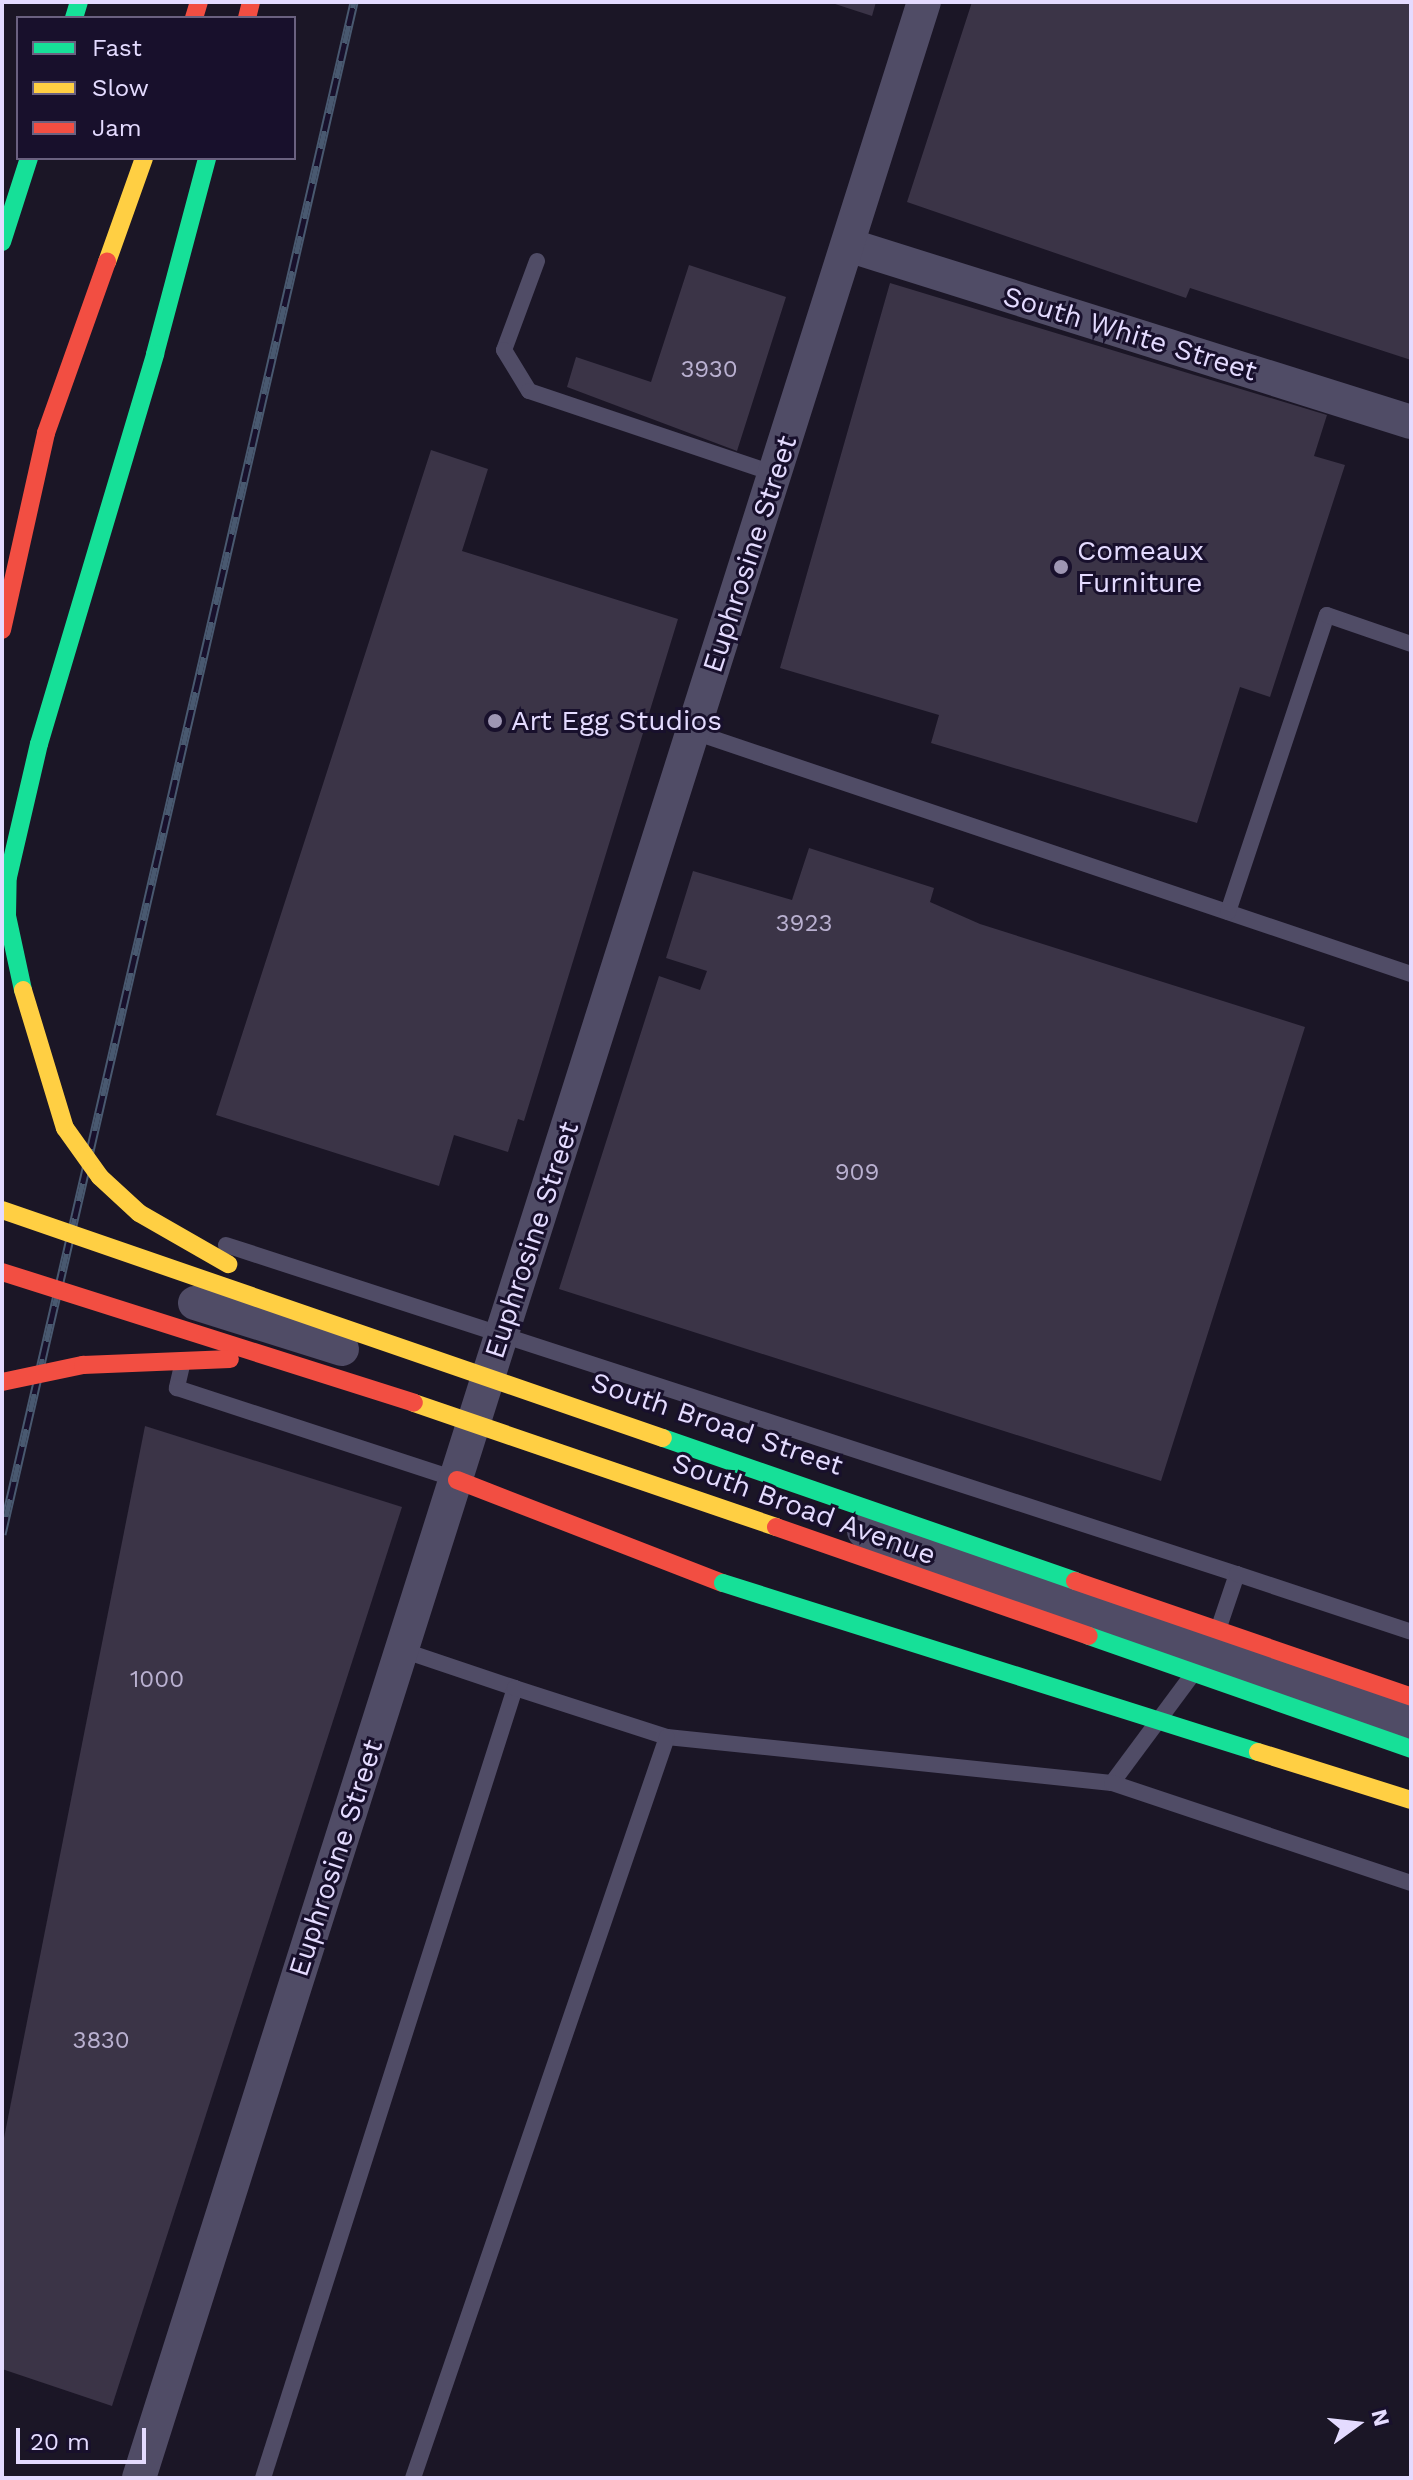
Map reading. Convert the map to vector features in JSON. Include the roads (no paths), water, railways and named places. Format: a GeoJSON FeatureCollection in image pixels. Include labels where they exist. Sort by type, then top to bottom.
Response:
{"type":"FeatureCollection","features":[{"type":"Feature","properties":{"kind":"main road"},"geometry":{"type":"LineString","coordinates":[[2,242],[28,160]]}},
{"type":"Feature","properties":{"kind":"main road"},"geometry":{"type":"LineString","coordinates":[[2,630],[46,433],[143,160]]}},
{"type":"Feature","properties":{"kind":"main road"},"geometry":{"type":"LineString","coordinates":[[206,160],[155,354],[18,828],[8,877],[12,950],[37,1054],[65,1128],[100,1177],[196,1248],[340,1322]]}},
{"type":"Feature","properties":{"kind":"main road","name":"South Broad Street"},"geometry":{"type":"LineString","coordinates":[[2,1210],[340,1322],[1411,1697]]}},
{"type":"Feature","properties":{"kind":"main road"},"geometry":{"type":"LineString","coordinates":[[2,1272],[501,1431],[1411,1749]]}},
{"type":"Feature","properties":{"kind":"main road"},"geometry":{"type":"LineString","coordinates":[[2,1382],[83,1365],[269,1359]]}},
{"type":"Feature","properties":{"kind":"main road"},"geometry":{"type":"LineString","coordinates":[[457,1480],[723,1583],[1411,1800]]}},
{"type":"Feature","properties":{"kind":"street","name":"Euphrosine Street"},"geometry":{"type":"LineString","coordinates":[[139,2478],[924,2]]}},
{"type":"Feature","properties":{"kind":"street","name":"South White Street"},"geometry":{"type":"LineString","coordinates":[[848,245],[1411,422]]}},
{"type":"Feature","properties":{"kind":"street","name":"South Broad Avenue"},"geometry":{"type":"LineString","coordinates":[[195,1303],[482,1394],[1411,1722]]}},
{"type":"Feature","properties":{"kind":"lane"},"geometry":{"type":"LineString","coordinates":[[537,261],[504,350],[529,391],[775,474]]}},
{"type":"Feature","properties":{"kind":"lane"},"geometry":{"type":"LineString","coordinates":[[1228,912],[1327,615],[1411,644]]}},
{"type":"Feature","properties":{"kind":"lane"},"geometry":{"type":"LineString","coordinates":[[694,732],[1411,974]]}},
{"type":"Feature","properties":{"kind":"lane"},"geometry":{"type":"LineString","coordinates":[[457,1480],[177,1388],[195,1303],[213,1241],[1411,1632]]}},
{"type":"Feature","properties":{"kind":"lane"},"geometry":{"type":"LineString","coordinates":[[1112,1783],[1210,1652],[1237,1574]]}},
{"type":"Feature","properties":{"kind":"lane"},"geometry":{"type":"LineString","coordinates":[[402,1650],[667,1737],[1112,1783],[1411,1883]]}},
{"type":"Feature","properties":{"kind":"lane"},"geometry":{"type":"LineString","coordinates":[[263,2478],[515,1688]]}},
{"type":"Feature","properties":{"kind":"lane"},"geometry":{"type":"LineString","coordinates":[[413,2478],[667,1737]]}},
{"type":"Feature","properties":{"kind":"railway"},"geometry":{"type":"LineString","coordinates":[[2,1534],[354,2]]}},
{"type":"Feature","properties":{"kind":"place","name":"Comeaux Furniture"},"geometry":{"type":"Point","coordinates":[1061,567]}},
{"type":"Feature","properties":{"kind":"place","name":"Art Egg Studios"},"geometry":{"type":"Point","coordinates":[495,721]}}]}
